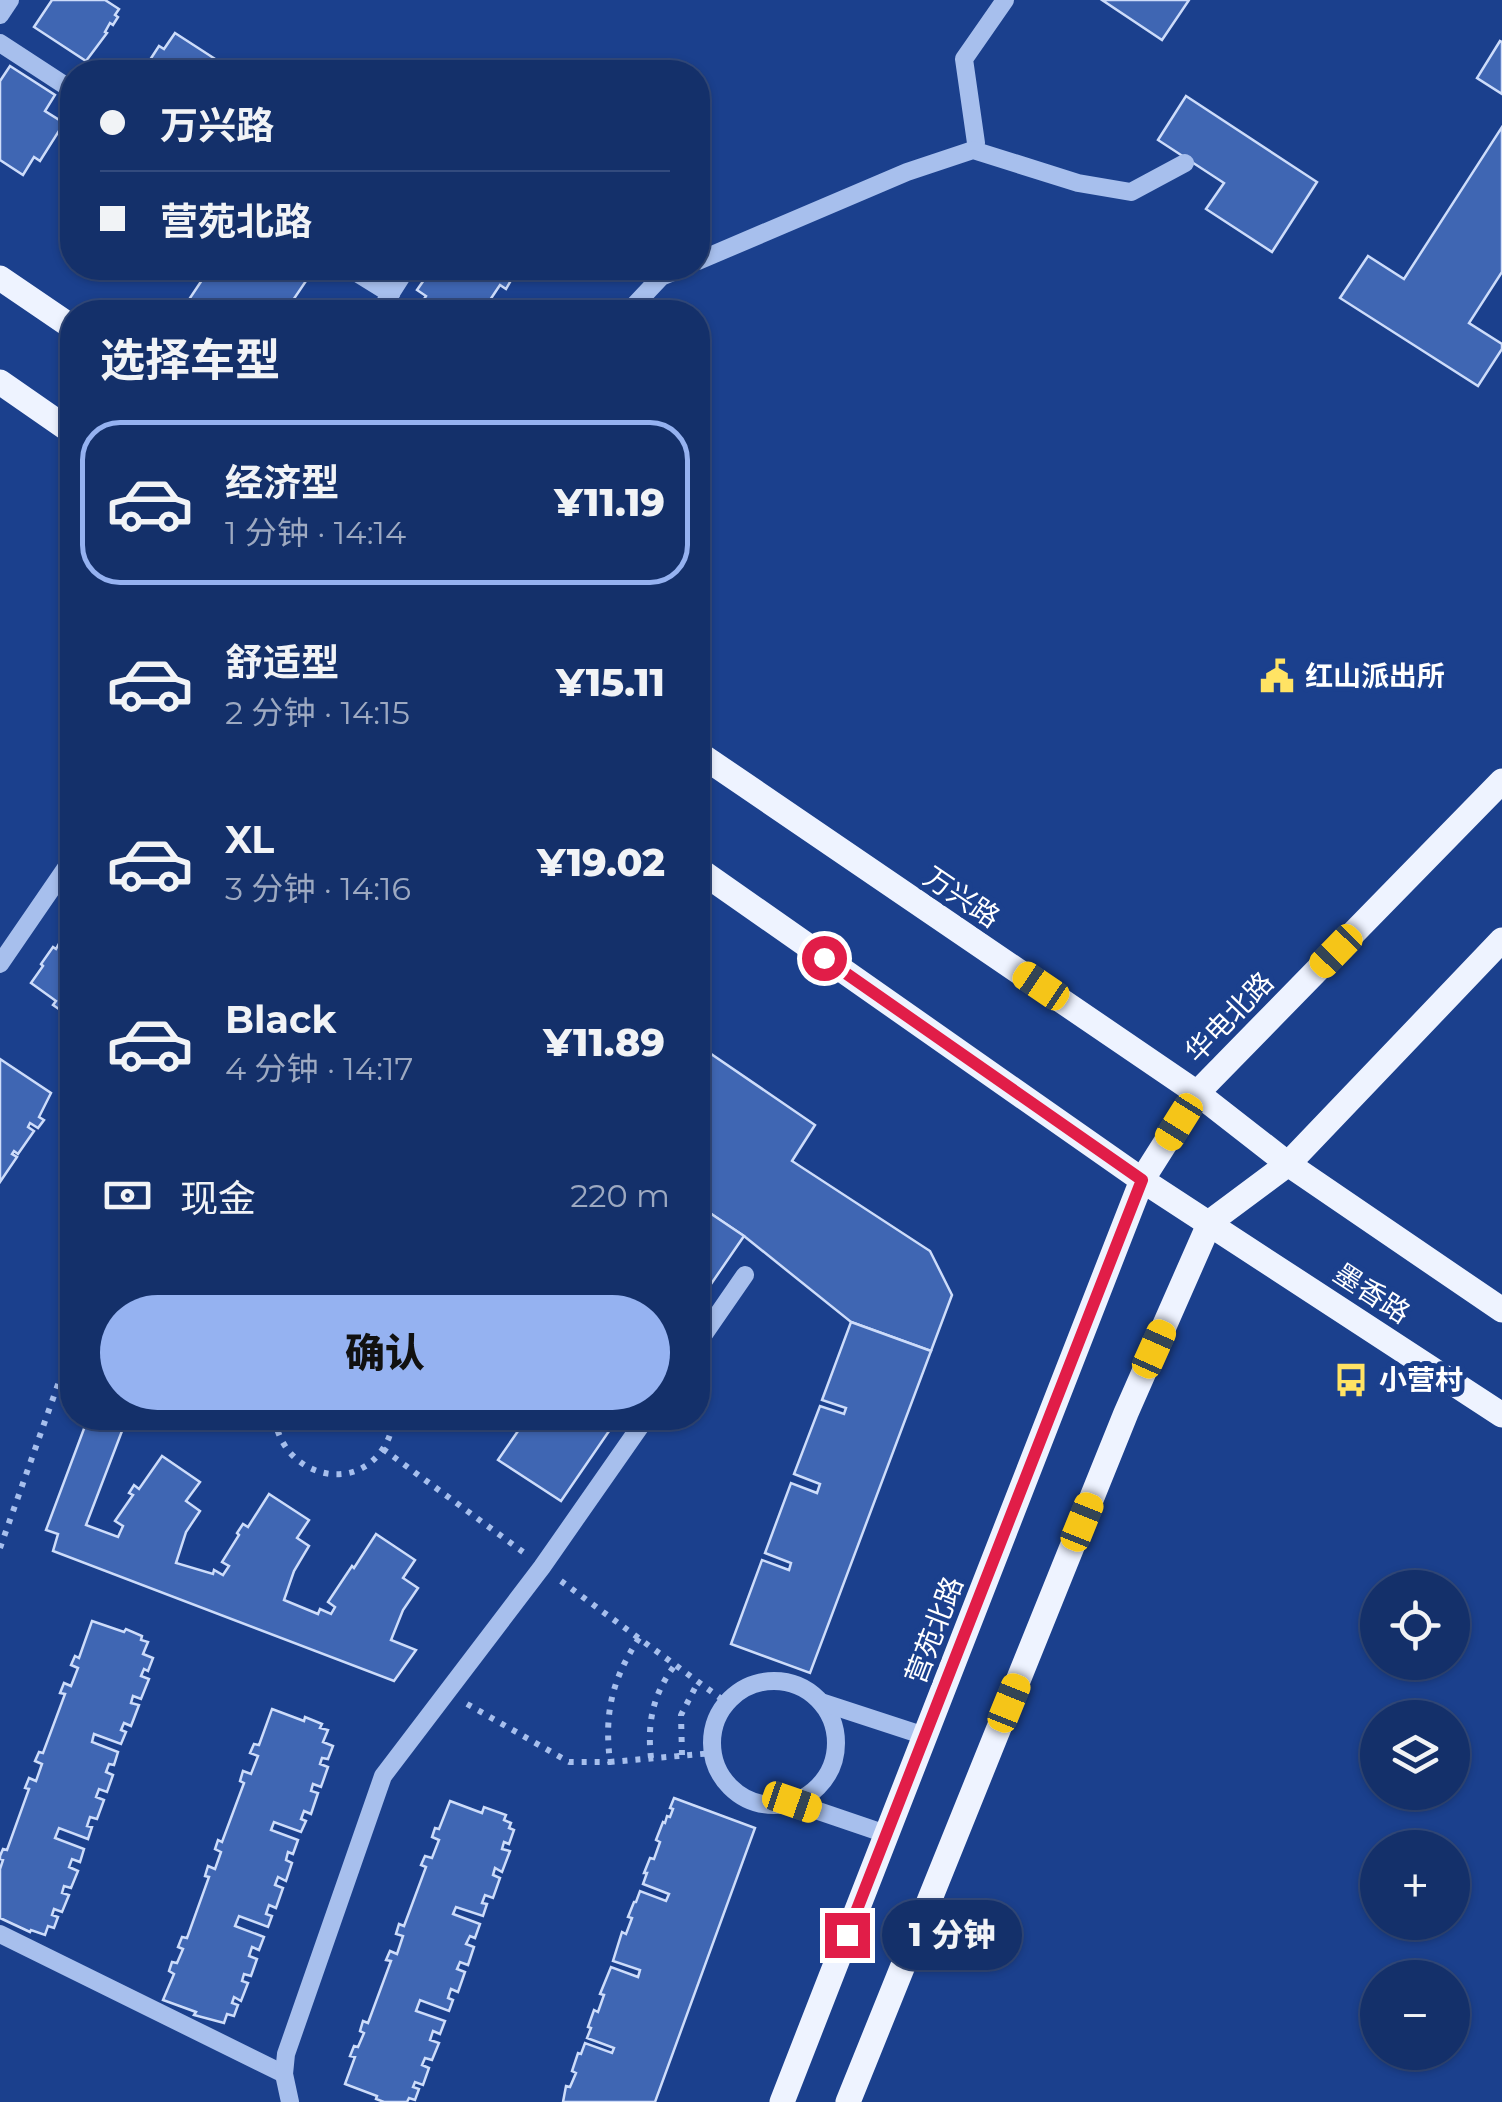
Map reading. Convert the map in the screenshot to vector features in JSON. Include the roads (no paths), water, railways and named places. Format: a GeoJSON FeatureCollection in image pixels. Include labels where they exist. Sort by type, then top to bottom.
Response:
{"type":"FeatureCollection","features":[{"type":"Feature","properties":{"kind":"main road"},"geometry":{"type":"LineString","coordinates":[[0,278],[60,319]]}},
{"type":"Feature","properties":{"kind":"main road"},"geometry":{"type":"LineString","coordinates":[[0,382],[60,424]]}},
{"type":"Feature","properties":{"kind":"main road","name":"万兴路"},"geometry":{"type":"LineString","coordinates":[[710,760],[1198,1093],[1288,1164]]}},
{"type":"Feature","properties":{"kind":"main road","name":"华电北路"},"geometry":{"type":"LineString","coordinates":[[1142,1180],[1198,1093],[1502,781]]}},
{"type":"Feature","properties":{"kind":"main road"},"geometry":{"type":"LineString","coordinates":[[710,877],[1142,1180]]}},
{"type":"Feature","properties":{"kind":"main road"},"geometry":{"type":"LineString","coordinates":[[848,2102],[1118,1431],[1210,1222],[1288,1164],[1502,940]]}},
{"type":"Feature","properties":{"kind":"main road"},"geometry":{"type":"LineString","coordinates":[[1288,1164],[1502,1310]]}},
{"type":"Feature","properties":{"kind":"main road","name":"墨香路"},"geometry":{"type":"LineString","coordinates":[[1142,1180],[1502,1415]]}},
{"type":"Feature","properties":{"kind":"main road","name":"营苑北路"},"geometry":{"type":"LineString","coordinates":[[782,2102],[1142,1180]]}},
{"type":"Feature","properties":{"kind":"lane"},"geometry":{"type":"LineString","coordinates":[[0,16],[10,0]]}},
{"type":"Feature","properties":{"kind":"lane"},"geometry":{"type":"LineString","coordinates":[[976,143],[964,59],[1005,0]]}},
{"type":"Feature","properties":{"kind":"lane"},"geometry":{"type":"LineString","coordinates":[[0,43],[60,82]]}},
{"type":"Feature","properties":{"kind":"lane"},"geometry":{"type":"LineString","coordinates":[[710,256],[907,172],[973,150],[1078,183],[1132,192],[1184,163]]}},
{"type":"Feature","properties":{"kind":"lane"},"geometry":{"type":"LineString","coordinates":[[368,280],[391,294]]}},
{"type":"Feature","properties":{"kind":"lane"},"geometry":{"type":"LineString","coordinates":[[387,300],[400,280]]}},
{"type":"Feature","properties":{"kind":"lane"},"geometry":{"type":"LineString","coordinates":[[639,300],[658,280]]}},
{"type":"Feature","properties":{"kind":"lane"},"geometry":{"type":"LineString","coordinates":[[0,964],[60,876]]}},
{"type":"Feature","properties":{"kind":"lane"},"geometry":{"type":"LineString","coordinates":[[710,1326],[745,1275]]}},
{"type":"Feature","properties":{"kind":"lane"},"geometry":{"type":"LineString","coordinates":[[290,2102],[284,2074],[286,2054],[383,1776],[542,1567],[638,1430]]}},
{"type":"Feature","properties":{"kind":"lane"},"geometry":{"type":"LineString","coordinates":[[774,1681],[808,1690],[821,1702],[836,1733],[836,1751],[822,1783],[808,1795],[774,1806],[741,1796],[728,1784],[718,1770],[712,1735],[726,1703],[756,1683],[774,1681]]}},
{"type":"Feature","properties":{"kind":"lane"},"geometry":{"type":"LineString","coordinates":[[821,1702],[925,1736]]}},
{"type":"Feature","properties":{"kind":"lane"},"geometry":{"type":"LineString","coordinates":[[792,1802],[886,1834]]}},
{"type":"Feature","properties":{"kind":"lane"},"geometry":{"type":"LineString","coordinates":[[0,1934],[284,2074]]}},
{"type":"Feature","properties":{"kind":"place","name":"红山派出所"},"geometry":{"type":"Point","coordinates":[1277,676]}},
{"type":"Feature","properties":{"kind":"place","name":"小营村"},"geometry":{"type":"Point","coordinates":[1351,1380]}}]}
